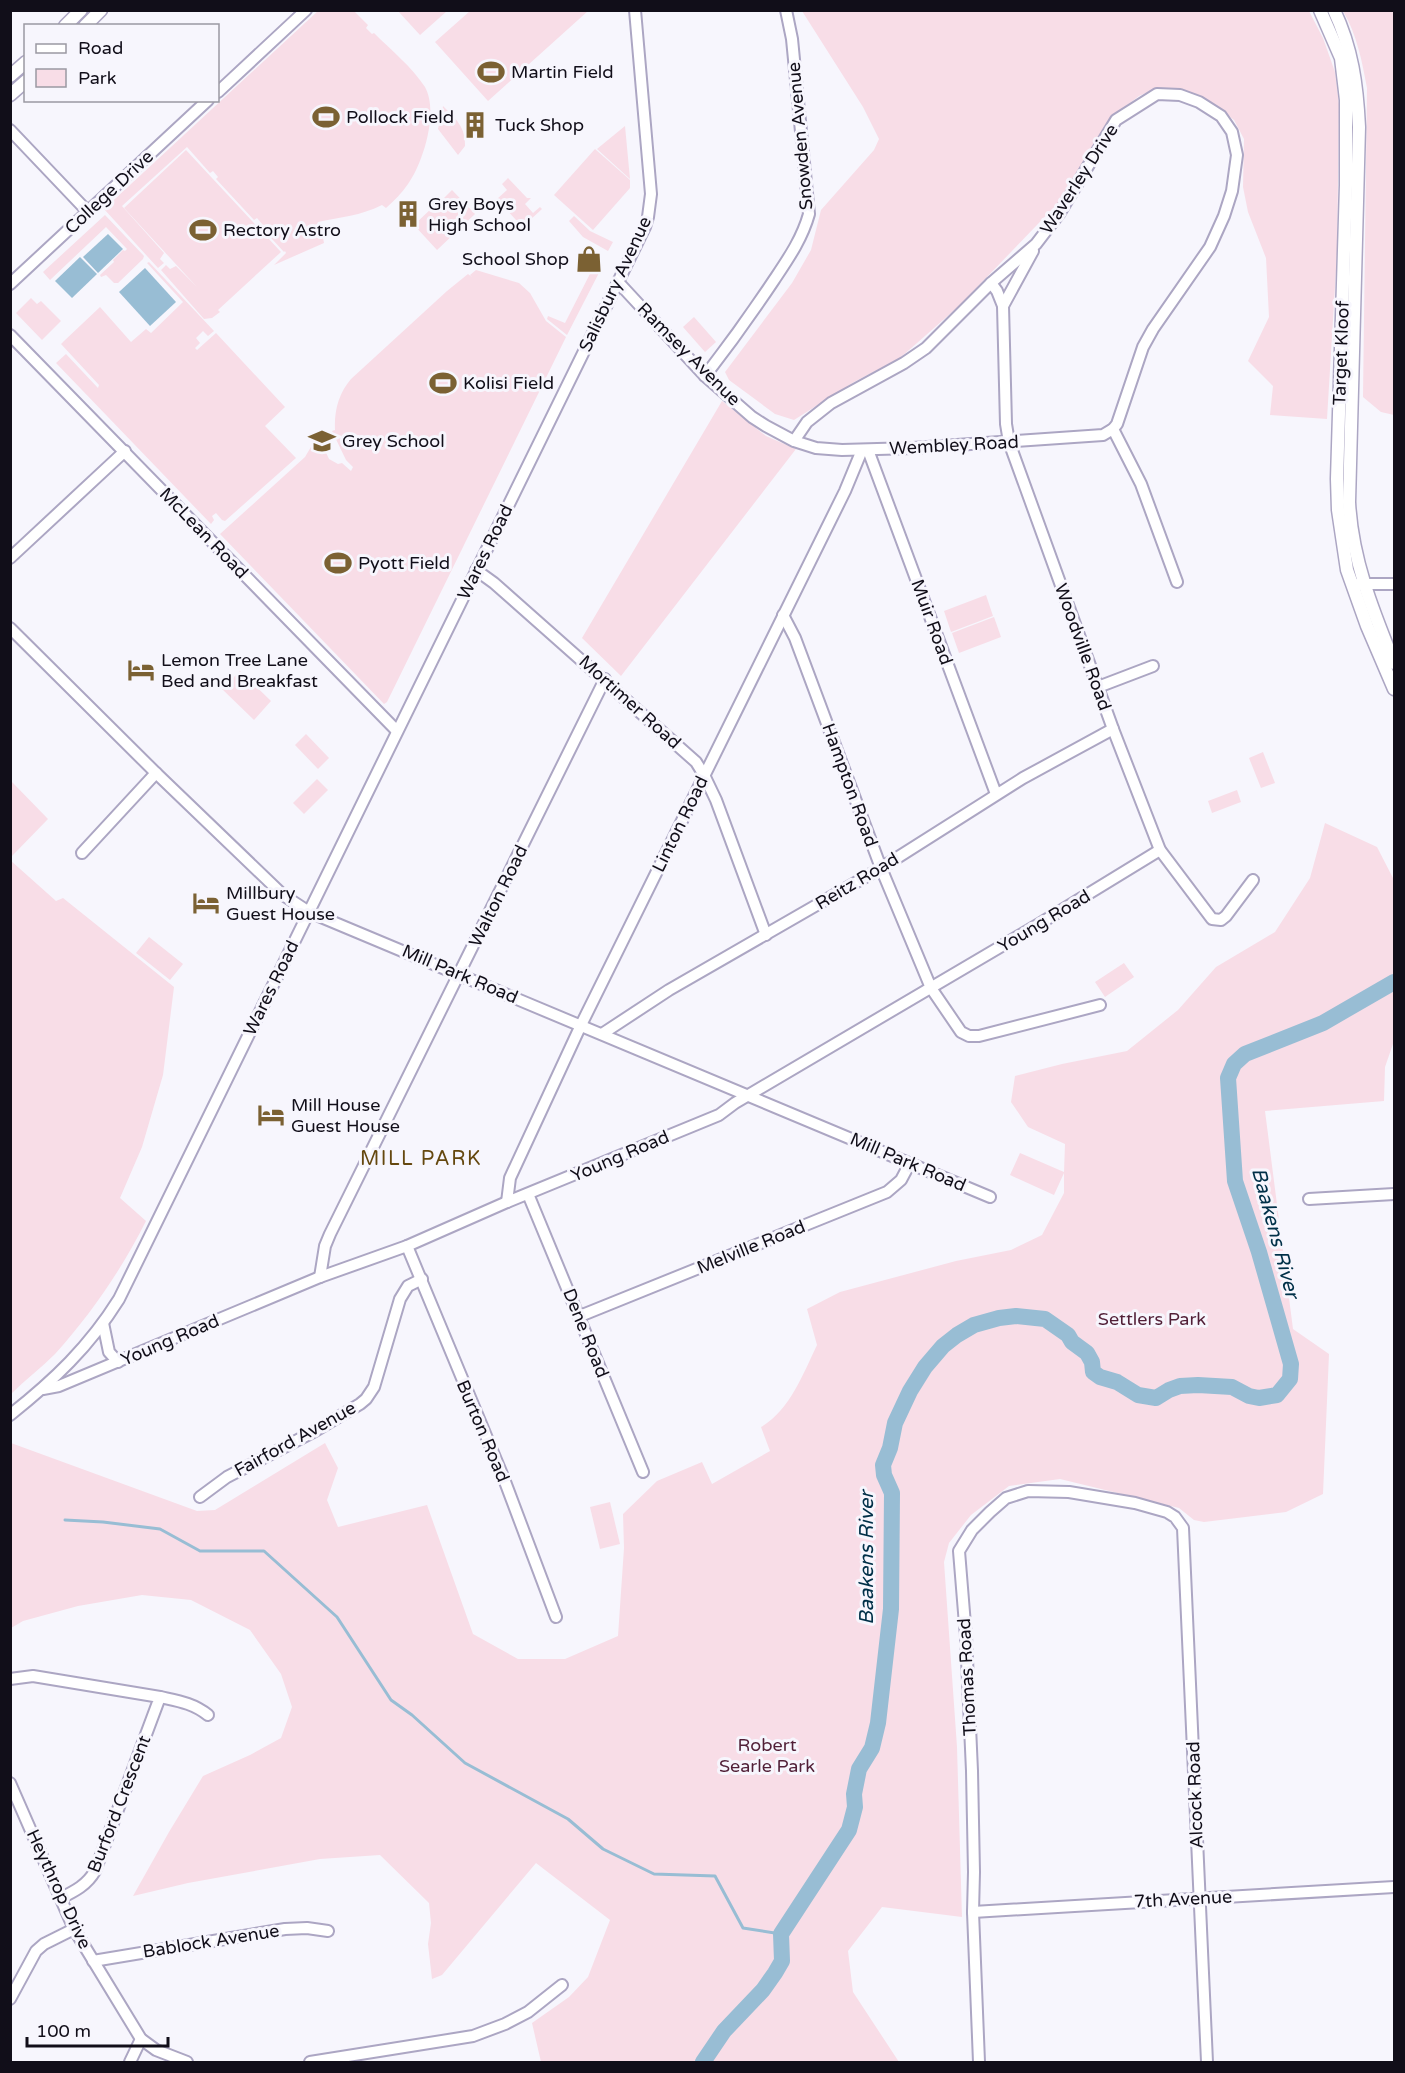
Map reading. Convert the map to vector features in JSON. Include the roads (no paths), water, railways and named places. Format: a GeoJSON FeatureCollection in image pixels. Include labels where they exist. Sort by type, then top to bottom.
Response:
{"type":"FeatureCollection","features":[{"type":"Feature","properties":{"kind":"main road"},"geometry":{"type":"LineString","coordinates":[[67,24],[81,10]]}},
{"type":"Feature","properties":{"kind":"main road"},"geometry":{"type":"LineString","coordinates":[[87,24],[101,10]]}},
{"type":"Feature","properties":{"kind":"main road","name":"Target Kloof"},"geometry":{"type":"LineString","coordinates":[[1320,10],[1341,58],[1346,100],[1345,433]]}},
{"type":"Feature","properties":{"kind":"main road","name":"Target Kloof"},"geometry":{"type":"LineString","coordinates":[[1334,10],[1350,52],[1356,77],[1358,105],[1345,433],[1338,510],[1347,570],[1358,584],[1395,663]]}},
{"type":"Feature","properties":{"kind":"main road"},"geometry":{"type":"LineString","coordinates":[[10,76],[24,64]]}},
{"type":"Feature","properties":{"kind":"main road"},"geometry":{"type":"LineString","coordinates":[[10,95],[24,83]]}},
{"type":"Feature","properties":{"kind":"main road","name":"Target Kloof"},"geometry":{"type":"LineString","coordinates":[[1358,584],[1367,626],[1395,690]]}},
{"type":"Feature","properties":{"kind":"street"},"geometry":{"type":"LineString","coordinates":[[219,91],[306,10]]}},
{"type":"Feature","properties":{"kind":"street","name":"Salisbury Avenue"},"geometry":{"type":"LineString","coordinates":[[539,442],[648,217],[651,194],[635,10]]}},
{"type":"Feature","properties":{"kind":"street","name":"Snowden Avenue"},"geometry":{"type":"LineString","coordinates":[[705,376],[754,310],[790,255],[803,232],[809,214],[792,39],[786,10]]}},
{"type":"Feature","properties":{"kind":"street","name":"Waverley Drive"},"geometry":{"type":"LineString","coordinates":[[794,441],[807,422],[831,404],[926,348],[991,283],[1036,244],[1065,205],[1113,123],[1150,97],[1165,93],[1190,98],[1221,116],[1232,132],[1237,155],[1232,191],[1210,247],[1147,340],[1124,409],[1113,429]]}},
{"type":"Feature","properties":{"kind":"street","name":"College Drive"},"geometry":{"type":"LineString","coordinates":[[10,284],[206,102]]}},
{"type":"Feature","properties":{"kind":"street"},"geometry":{"type":"LineString","coordinates":[[10,130],[88,212]]}},
{"type":"Feature","properties":{"kind":"street"},"geometry":{"type":"LineString","coordinates":[[1002,306],[1036,244]]}},
{"type":"Feature","properties":{"kind":"street","name":"Ramsey Avenue"},"geometry":{"type":"LineString","coordinates":[[618,282],[705,376],[760,422],[794,441]]}},
{"type":"Feature","properties":{"kind":"street"},"geometry":{"type":"LineString","coordinates":[[991,283],[997,291],[1002,306]]}},
{"type":"Feature","properties":{"kind":"street","name":"Woodville Road"},"geometry":{"type":"LineString","coordinates":[[1002,306],[1006,424],[1009,442],[1113,729],[1160,850],[1212,919],[1221,920],[1226,916],[1252,880]]}},
{"type":"Feature","properties":{"kind":"street","name":"McLean Road"},"geometry":{"type":"LineString","coordinates":[[10,335],[397,730]]}},
{"type":"Feature","properties":{"kind":"street"},"geometry":{"type":"LineString","coordinates":[[1113,429],[1141,483],[1177,582]]}},
{"type":"Feature","properties":{"kind":"street","name":"Wembley Road"},"geometry":{"type":"LineString","coordinates":[[794,441],[816,448],[865,450],[1092,436],[1103,435],[1113,429]]}},
{"type":"Feature","properties":{"kind":"street","name":"Wares Road"},"geometry":{"type":"LineString","coordinates":[[43,1389],[76,1357],[103,1323],[129,1278],[539,442]]}},
{"type":"Feature","properties":{"kind":"street","name":"Linton Road"},"geometry":{"type":"LineString","coordinates":[[507,1202],[510,1178],[581,1025],[865,450]]}},
{"type":"Feature","properties":{"kind":"street","name":"Muir Road"},"geometry":{"type":"LineString","coordinates":[[865,450],[996,794]]}},
{"type":"Feature","properties":{"kind":"street"},"geometry":{"type":"LineString","coordinates":[[10,558],[125,451]]}},
{"type":"Feature","properties":{"kind":"street","name":"Mortimer Road"},"geometry":{"type":"LineString","coordinates":[[476,570],[605,679],[696,762],[704,775],[766,934]]}},
{"type":"Feature","properties":{"kind":"street"},"geometry":{"type":"LineString","coordinates":[[1358,584],[1395,584]]}},
{"type":"Feature","properties":{"kind":"street","name":"Hampton Road"},"geometry":{"type":"LineString","coordinates":[[783,615],[799,648],[881,868],[931,988],[961,1032],[973,1037],[1100,1005]]}},
{"type":"Feature","properties":{"kind":"street","name":"Mill Park Road"},"geometry":{"type":"LineString","coordinates":[[10,628],[283,895],[309,912],[990,1197]]}},
{"type":"Feature","properties":{"kind":"street"},"geometry":{"type":"LineString","coordinates":[[1098,687],[1153,666]]}},
{"type":"Feature","properties":{"kind":"street","name":"Walton Road"},"geometry":{"type":"LineString","coordinates":[[320,1277],[325,1246],[330,1234],[605,679]]}},
{"type":"Feature","properties":{"kind":"street","name":"Reitz Road"},"geometry":{"type":"LineString","coordinates":[[602,1034],[669,990],[881,868],[996,794],[1113,729]]}},
{"type":"Feature","properties":{"kind":"street"},"geometry":{"type":"LineString","coordinates":[[82,853],[156,773]]}},
{"type":"Feature","properties":{"kind":"street","name":"Young Road"},"geometry":{"type":"LineString","coordinates":[[43,1389],[58,1386],[118,1362],[320,1277],[407,1246],[719,1114],[1160,850]]}},
{"type":"Feature","properties":{"kind":"street","name":"Melville Road"},"geometry":{"type":"LineString","coordinates":[[580,1316],[887,1192],[901,1180],[910,1163]]}},
{"type":"Feature","properties":{"kind":"street","name":"Dene Road"},"geometry":{"type":"LineString","coordinates":[[528,1194],[644,1472]]}},
{"type":"Feature","properties":{"kind":"street"},"geometry":{"type":"LineString","coordinates":[[1309,1199],[1395,1194]]}},
{"type":"Feature","properties":{"kind":"street","name":"Burton Road"},"geometry":{"type":"LineString","coordinates":[[407,1246],[504,1479],[556,1617]]}},
{"type":"Feature","properties":{"kind":"street","name":"Fairford Avenue"},"geometry":{"type":"LineString","coordinates":[[201,1497],[227,1477],[315,1431],[366,1399],[374,1387],[400,1299],[408,1286],[422,1279]]}},
{"type":"Feature","properties":{"kind":"street"},"geometry":{"type":"LineString","coordinates":[[103,1323],[109,1352],[118,1362]]}},
{"type":"Feature","properties":{"kind":"street"},"geometry":{"type":"LineString","coordinates":[[10,1415],[43,1389]]}},
{"type":"Feature","properties":{"kind":"street","name":"Thomas Road"},"geometry":{"type":"LineString","coordinates":[[979,2062],[973,1912],[972,1771],[960,1549],[975,1525],[1006,1498],[1020,1492],[1039,1490],[1111,1498],[1160,1509],[1172,1514],[1183,1528]]}},
{"type":"Feature","properties":{"kind":"street","name":"Alcock Road"},"geometry":{"type":"LineString","coordinates":[[1183,1528],[1207,2062]]}},
{"type":"Feature","properties":{"kind":"street"},"geometry":{"type":"LineString","coordinates":[[10,1678],[33,1676],[160,1697],[184,1702],[208,1715]]}},
{"type":"Feature","properties":{"kind":"street","name":"Burford Crescent"},"geometry":{"type":"LineString","coordinates":[[61,1898],[83,1886],[95,1871],[160,1697]]}},
{"type":"Feature","properties":{"kind":"street","name":"Heythrop Drive"},"geometry":{"type":"LineString","coordinates":[[10,1783],[74,1929],[141,2039],[156,2050],[187,2062]]}},
{"type":"Feature","properties":{"kind":"street","name":"7th Avenue"},"geometry":{"type":"LineString","coordinates":[[973,1912],[1395,1887]]}},
{"type":"Feature","properties":{"kind":"street"},"geometry":{"type":"LineString","coordinates":[[10,1999],[36,1951],[44,1944],[74,1929]]}},
{"type":"Feature","properties":{"kind":"street","name":"Bablock Avenue"},"geometry":{"type":"LineString","coordinates":[[93,1961],[285,1929],[328,1931]]}},
{"type":"Feature","properties":{"kind":"street"},"geometry":{"type":"LineString","coordinates":[[310,2062],[473,2036],[528,2012],[562,1985]]}},
{"type":"Feature","properties":{"kind":"street"},"geometry":{"type":"LineString","coordinates":[[130,2062],[141,2039]]}},
{"type":"Feature","properties":{"kind":"water"},"geometry":{"type":"Polygon","coordinates":[[[108,234],[123,249],[98,273],[83,257],[108,234]]]}},
{"type":"Feature","properties":{"kind":"water"},"geometry":{"type":"Polygon","coordinates":[[[80,257],[97,274],[72,298],[55,281],[80,257]]]}},
{"type":"Feature","properties":{"kind":"water"},"geometry":{"type":"Polygon","coordinates":[[[145,268],[176,302],[150,326],[119,292],[145,268]]]}},
{"type":"Feature","properties":{"kind":"waterway","name":"Baakens River"},"geometry":{"type":"LineString","coordinates":[[703,2062],[724,2031],[763,1990],[775,1973],[782,1961],[781,1934],[849,1830],[855,1807],[854,1794],[859,1769],[872,1748],[878,1723],[891,1609],[892,1493],[884,1475],[883,1465],[890,1448],[895,1423],[910,1391],[925,1367],[943,1346],[974,1325],[1016,1316],[1045,1319],[1068,1335],[1072,1342],[1087,1353],[1092,1362],[1093,1372],[1100,1377],[1117,1382],[1138,1395],[1156,1398],[1180,1386],[1198,1385],[1232,1387],[1249,1396],[1259,1398],[1277,1395],[1290,1379],[1291,1364],[1259,1252],[1235,1181],[1228,1078],[1234,1064],[1245,1054],[1323,1023],[1394,982]]}},
{"type":"Feature","properties":{"kind":"waterway"},"geometry":{"type":"LineString","coordinates":[[65,1520],[160,1529],[200,1551],[264,1551],[337,1617],[391,1700],[412,1715],[465,1763],[568,1819],[603,1849],[654,1874],[715,1876],[743,1928],[781,1934]]}},
{"type":"Feature","properties":{"kind":"place","name":"Martin Field"},"geometry":{"type":"Point","coordinates":[491,72]}},
{"type":"Feature","properties":{"kind":"place","name":"Pollock Field"},"geometry":{"type":"Point","coordinates":[326,117]}},
{"type":"Feature","properties":{"kind":"place","name":"Tuck Shop"},"geometry":{"type":"Point","coordinates":[475,125]}},
{"type":"Feature","properties":{"kind":"place","name":"Grey Boys High School"},"geometry":{"type":"Point","coordinates":[408,214]}},
{"type":"Feature","properties":{"kind":"place","name":"Rectory Astro"},"geometry":{"type":"Point","coordinates":[203,230]}},
{"type":"Feature","properties":{"kind":"place","name":"School Shop"},"geometry":{"type":"Point","coordinates":[589,259]}},
{"type":"Feature","properties":{"kind":"place","name":"Kolisi Field"},"geometry":{"type":"Point","coordinates":[443,383]}},
{"type":"Feature","properties":{"kind":"place","name":"Grey School"},"geometry":{"type":"Point","coordinates":[322,441]}},
{"type":"Feature","properties":{"kind":"place","name":"Pyott Field"},"geometry":{"type":"Point","coordinates":[338,563]}},
{"type":"Feature","properties":{"kind":"place","name":"Lemon Tree Lane Bed and Breakfast"},"geometry":{"type":"Point","coordinates":[141,670]}},
{"type":"Feature","properties":{"kind":"place","name":"Millbury Guest House"},"geometry":{"type":"Point","coordinates":[206,903]}},
{"type":"Feature","properties":{"kind":"place","name":"Mill House Guest House"},"geometry":{"type":"Point","coordinates":[271,1115]}},
{"type":"Feature","properties":{"kind":"district","name":"MILL PARK"},"geometry":{"type":"Point","coordinates":[421,1159]}},
{"type":"Feature","properties":{"kind":"park label","name":"Settlers Park"},"geometry":{"type":"Point","coordinates":[1152,1319]}},
{"type":"Feature","properties":{"kind":"park label","name":"Robert Searle Park"},"geometry":{"type":"Point","coordinates":[767,1755]}}]}
